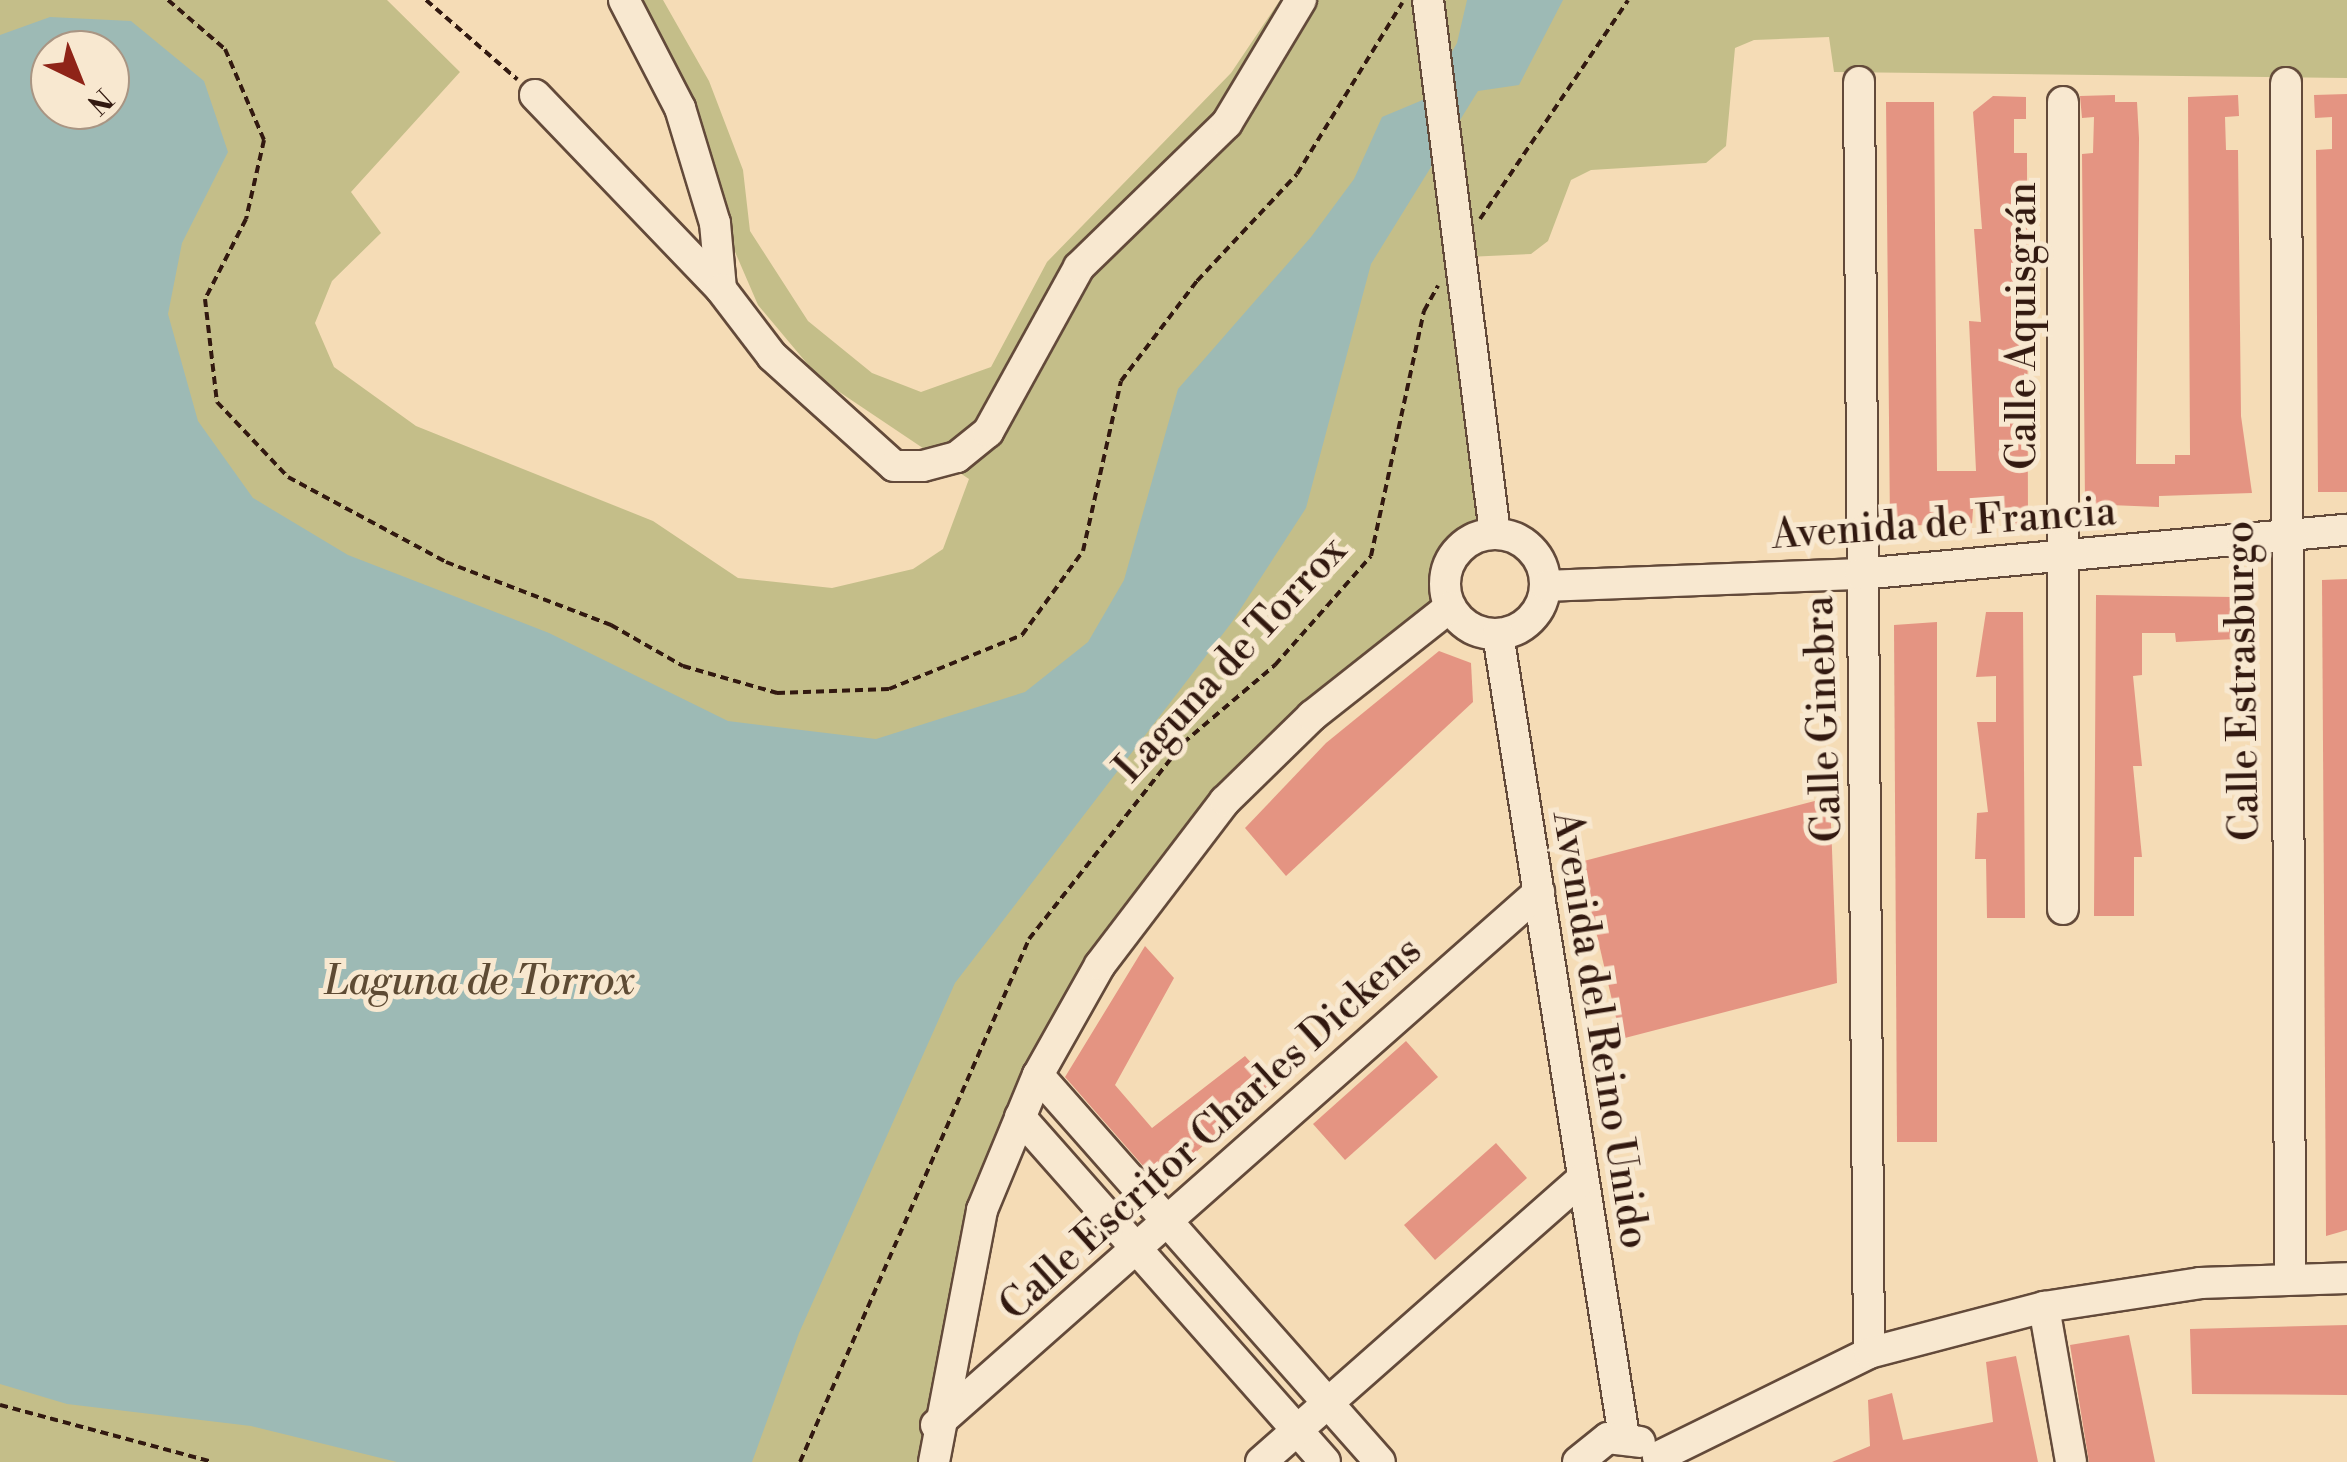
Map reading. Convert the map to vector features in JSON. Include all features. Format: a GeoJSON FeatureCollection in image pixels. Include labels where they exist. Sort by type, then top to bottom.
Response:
{"type":"FeatureCollection","features":[{"type":"Feature","properties":{"kind":"street"},"geometry":{"type":"LineString","coordinates":[[624,0],[680,108],[715,222],[721,290]]}},
{"type":"Feature","properties":{"kind":"street"},"geometry":{"type":"LineString","coordinates":[[535,95],[721,290],[772,356],[894,466],[957,456],[1012,400],[1045,315],[1079,267],[1227,123],[1301,0]]}},
{"type":"Feature","properties":{"kind":"street"},"geometry":{"type":"LineString","coordinates":[[1428,0],[1495,533]]}},
{"type":"Feature","properties":{"kind":"street","name":"Calle Ginebra"},"geometry":{"type":"LineString","coordinates":[[1859,82],[1869,1353]]}},
{"type":"Feature","properties":{"kind":"street","name":"Calle Estrasburgo"},"geometry":{"type":"LineString","coordinates":[[2286,83],[2282,535],[2290,1278]]}},
{"type":"Feature","properties":{"kind":"street","name":"Calle Aquisgrán"},"geometry":{"type":"LineString","coordinates":[[2062,909],[2063,102]]}},
{"type":"Feature","properties":{"kind":"street","name":"Avenida de Francia"},"geometry":{"type":"LineString","coordinates":[[1546,586],[1860,574],[2347,530]]}},
{"type":"Feature","properties":{"kind":"street"},"geometry":{"type":"LineString","coordinates":[[1495,533],[1537,554],[1546,586],[1536,614],[1498,634],[1470,628],[1450,607],[1452,557],[1495,533]]}},
{"type":"Feature","properties":{"kind":"street"},"geometry":{"type":"LineString","coordinates":[[934,1462],[936,1425],[982,1210],[1038,1075],[1100,965],[1225,801],[1312,716],[1450,607]]}},
{"type":"Feature","properties":{"kind":"street","name":"Avenida del Reino Unido"},"geometry":{"type":"LineString","coordinates":[[1498,634],[1624,1438]]}},
{"type":"Feature","properties":{"kind":"street","name":"Calle Escritor Charles Dickens"},"geometry":{"type":"LineString","coordinates":[[936,1425],[1538,892]]}},
{"type":"Feature","properties":{"kind":"street"},"geometry":{"type":"LineString","coordinates":[[1038,1075],[1380,1462]]}},
{"type":"Feature","properties":{"kind":"street"},"geometry":{"type":"LineString","coordinates":[[1020,1117],[1325,1462]]}},
{"type":"Feature","properties":{"kind":"street"},"geometry":{"type":"LineString","coordinates":[[1261,1462],[1583,1178]]}},
{"type":"Feature","properties":{"kind":"street"},"geometry":{"type":"LineString","coordinates":[[1578,1462],[1594,1444],[1624,1438],[1660,1459],[1869,1353],[2044,1307],[2290,1278],[2347,1278]]}},
{"type":"Feature","properties":{"kind":"street"},"geometry":{"type":"LineString","coordinates":[[2044,1307],[2070,1462]]}},
{"type":"Feature","properties":{"kind":"path"},"geometry":{"type":"LineString","coordinates":[[168,0],[225,49],[264,140],[246,219],[205,298],[218,402],[288,477],[446,562],[611,624],[682,666],[777,694],[889,689],[1022,636],[1082,551],[1121,381],[1197,281],[1297,174],[1403,0]]}},
{"type":"Feature","properties":{"kind":"path"},"geometry":{"type":"LineString","coordinates":[[426,0],[535,95]]}},
{"type":"Feature","properties":{"kind":"path","name":"Laguna de Torrox"},"geometry":{"type":"LineString","coordinates":[[800,1462],[1028,938],[1183,743],[1276,665],[1371,556],[1424,311],[1461,246],[1628,0]]}},
{"type":"Feature","properties":{"kind":"path"},"geometry":{"type":"LineString","coordinates":[[0,1406],[213,1462]]}},
{"type":"Feature","properties":{"kind":"green space","name":"Laguna de Torrox"},"geometry":{"type":"Polygon","coordinates":[[[0,0],[387,0],[460,72],[351,192],[381,233],[332,281],[315,323],[334,367],[416,426],[653,521],[738,578],[832,588],[913,569],[943,549],[969,479],[820,379],[758,305],[626,0],[663,0],[709,81],[743,170],[750,231],[808,321],[872,373],[921,392],[991,367],[1047,262],[1231,73],[1280,0],[2347,0],[2347,78],[1834,72],[1829,37],[1754,40],[1735,48],[1726,146],[1706,163],[1591,170],[1571,180],[1548,241],[1531,254],[1467,257],[1495,530],[1457,556],[1447,611],[1226,803],[1110,954],[985,1213],[935,1462],[0,1462],[0,0]]]}},
{"type":"Feature","properties":{"kind":"water","name":"Laguna de Torrox"},"geometry":{"type":"Polygon","coordinates":[[[1467,0],[1563,0],[1519,85],[1478,91],[1371,264],[1306,508],[1232,622],[955,983],[799,1333],[752,1462],[397,1462],[251,1426],[67,1404],[0,1384],[0,35],[50,17],[131,21],[204,81],[228,152],[182,243],[168,314],[198,421],[253,498],[348,555],[549,633],[728,721],[876,739],[1025,692],[1088,642],[1124,580],[1178,389],[1311,237],[1354,179],[1382,117],[1425,99],[1457,43],[1467,0]]]}},
{"type":"Feature","properties":{"kind":"building"},"geometry":{"type":"Polygon","coordinates":[[[2347,94],[2347,492],[2318,492],[2316,150],[2332,149],[2332,117],[2315,118],[2314,95],[2347,94]]]}},
{"type":"Feature","properties":{"kind":"building"},"geometry":{"type":"Polygon","coordinates":[[[2115,95],[2115,102],[2137,102],[2136,464],[2175,464],[2175,455],[2190,455],[2188,97],[2238,95],[2239,116],[2225,117],[2226,150],[2238,150],[2241,416],[2252,493],[2159,496],[2159,507],[2085,504],[2082,154],[2093,153],[2094,117],[2082,118],[2080,96],[2115,95]]]}},
{"type":"Feature","properties":{"kind":"building"},"geometry":{"type":"Polygon","coordinates":[[[1993,96],[2026,97],[2026,119],[2014,119],[2014,153],[2027,153],[2028,525],[2007,525],[2008,509],[1973,509],[1972,524],[1890,526],[1886,102],[1934,102],[1937,471],[1976,471],[1969,321],[1981,322],[1974,229],[1982,229],[1973,112],[1993,96]]]}},
{"type":"Feature","properties":{"kind":"building"},"geometry":{"type":"Polygon","coordinates":[[[2347,579],[2347,1230],[2326,1236],[2322,580],[2347,579]]]}},
{"type":"Feature","properties":{"kind":"building"},"geometry":{"type":"Polygon","coordinates":[[[2253,590],[2255,638],[2176,642],[2175,633],[2142,633],[2142,675],[2133,676],[2142,766],[2133,766],[2142,857],[2134,857],[2134,916],[2094,916],[2096,595],[2233,597],[2253,590]]]}},
{"type":"Feature","properties":{"kind":"building"},"geometry":{"type":"Polygon","coordinates":[[[1986,612],[2023,612],[2025,918],[1987,918],[1986,859],[1975,859],[1977,813],[1988,812],[1977,722],[1996,722],[1996,676],[1976,677],[1986,612]]]}},
{"type":"Feature","properties":{"kind":"building"},"geometry":{"type":"Polygon","coordinates":[[[1937,622],[1937,1142],[1897,1142],[1894,625],[1937,622]]]}},
{"type":"Feature","properties":{"kind":"building"},"geometry":{"type":"Polygon","coordinates":[[[1439,651],[1471,663],[1473,702],[1286,876],[1245,828],[1326,743],[1439,651]]]}},
{"type":"Feature","properties":{"kind":"building"},"geometry":{"type":"Polygon","coordinates":[[[1830,797],[1837,983],[1621,1039],[1580,862],[1830,797]]]}},
{"type":"Feature","properties":{"kind":"building"},"geometry":{"type":"Polygon","coordinates":[[[1145,946],[1174,978],[1115,1085],[1152,1128],[1245,1056],[1272,1086],[1159,1184],[1065,1077],[1145,946]]]}},
{"type":"Feature","properties":{"kind":"building"},"geometry":{"type":"Polygon","coordinates":[[[1406,1041],[1438,1077],[1345,1160],[1313,1124],[1406,1041]]]}},
{"type":"Feature","properties":{"kind":"building"},"geometry":{"type":"Polygon","coordinates":[[[1496,1143],[1527,1178],[1435,1260],[1404,1225],[1496,1143]]]}},
{"type":"Feature","properties":{"kind":"building"},"geometry":{"type":"Polygon","coordinates":[[[2347,1325],[2347,1395],[2192,1394],[2190,1329],[2347,1325]]]}},
{"type":"Feature","properties":{"kind":"building"},"geometry":{"type":"Polygon","coordinates":[[[2129,1335],[2155,1462],[2089,1462],[2070,1345],[2129,1335]]]}},
{"type":"Feature","properties":{"kind":"building"},"geometry":{"type":"Polygon","coordinates":[[[2016,1356],[2038,1462],[1832,1462],[1870,1446],[1868,1400],[1892,1393],[1903,1440],[1993,1422],[1986,1362],[2016,1356]]]}}]}
